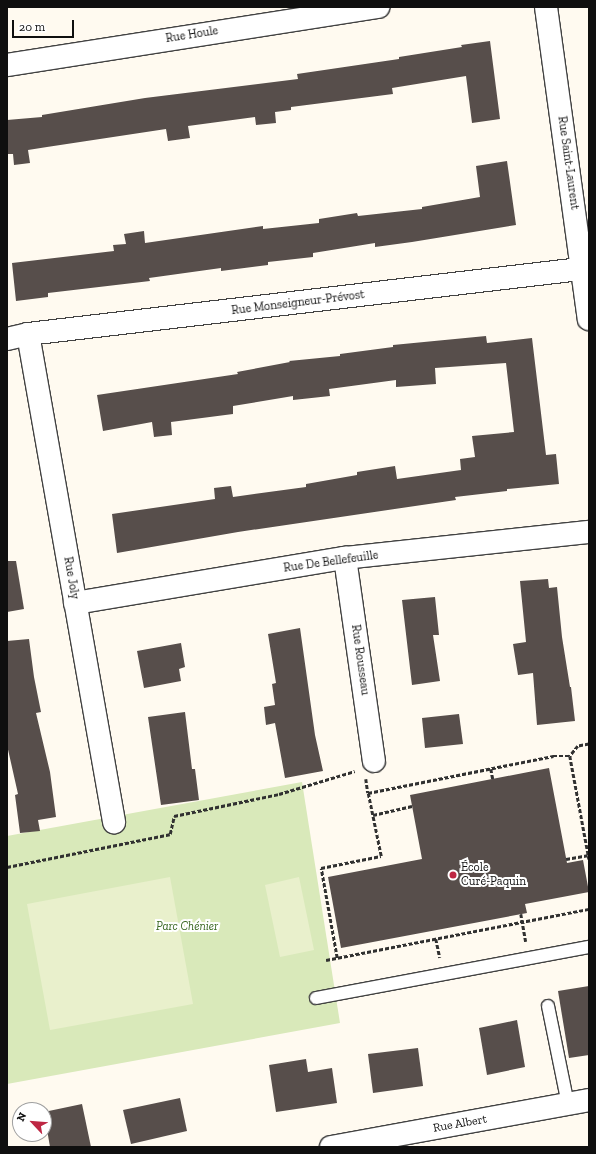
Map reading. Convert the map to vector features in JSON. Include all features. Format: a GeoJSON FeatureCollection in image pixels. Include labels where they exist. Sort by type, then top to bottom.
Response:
{"type":"FeatureCollection","features":[{"type":"Feature","properties":{"kind":"street","name":"Rue Houle"},"geometry":{"type":"LineString","coordinates":[[7,65],[378,7]]}},
{"type":"Feature","properties":{"kind":"street","name":"Rue Saint-Laurent"},"geometry":{"type":"LineString","coordinates":[[546,7],[586,269],[589,319]]}},
{"type":"Feature","properties":{"kind":"street","name":"Rue Monseigneur-Prévost"},"geometry":{"type":"LineString","coordinates":[[7,339],[28,334],[586,269]]}},
{"type":"Feature","properties":{"kind":"street","name":"Rue Joly"},"geometry":{"type":"LineString","coordinates":[[28,334],[114,822]]}},
{"type":"Feature","properties":{"kind":"street","name":"Rue De Bellefeuille"},"geometry":{"type":"LineString","coordinates":[[75,603],[345,558],[589,532]]}},
{"type":"Feature","properties":{"kind":"street","name":"Rue Rousseau"},"geometry":{"type":"LineString","coordinates":[[345,558],[374,762]]}},
{"type":"Feature","properties":{"kind":"street","name":"Rue Albert"},"geometry":{"type":"LineString","coordinates":[[331,1147],[589,1100]]}},
{"type":"Feature","properties":{"kind":"lane"},"geometry":{"type":"LineString","coordinates":[[316,998],[589,947]]}},
{"type":"Feature","properties":{"kind":"lane"},"geometry":{"type":"LineString","coordinates":[[548,1006],[568,1104]]}},
{"type":"Feature","properties":{"kind":"path"},"geometry":{"type":"LineString","coordinates":[[589,744],[578,746],[570,756],[589,859]]}},
{"type":"Feature","properties":{"kind":"path"},"geometry":{"type":"LineString","coordinates":[[337,958],[321,868],[381,856],[368,793],[553,756],[570,756]]}},
{"type":"Feature","properties":{"kind":"path"},"geometry":{"type":"LineString","coordinates":[[7,867],[170,834],[174,816],[280,794],[364,768],[374,762]]}},
{"type":"Feature","properties":{"kind":"path"},"geometry":{"type":"LineString","coordinates":[[491,768],[493,779]]}},
{"type":"Feature","properties":{"kind":"path"},"geometry":{"type":"LineString","coordinates":[[373,815],[412,806]]}},
{"type":"Feature","properties":{"kind":"path"},"geometry":{"type":"LineString","coordinates":[[566,859],[588,855]]}},
{"type":"Feature","properties":{"kind":"path"},"geometry":{"type":"LineString","coordinates":[[326,960],[589,909]]}},
{"type":"Feature","properties":{"kind":"path"},"geometry":{"type":"LineString","coordinates":[[521,914],[523,927]]}},
{"type":"Feature","properties":{"kind":"path"},"geometry":{"type":"LineString","coordinates":[[436,939],[438,947]]}},
{"type":"Feature","properties":{"kind":"green space","name":"Parc Chénier"},"geometry":{"type":"Polygon","coordinates":[[[302,782],[340,1023],[7,1084],[7,836],[302,782]]]}},
{"type":"Feature","properties":{"kind":"green space"},"geometry":{"type":"Polygon","coordinates":[[[170,877],[193,1004],[50,1030],[27,904],[170,877]]]}},
{"type":"Feature","properties":{"kind":"green space"},"geometry":{"type":"Polygon","coordinates":[[[299,877],[314,950],[280,957],[265,885],[299,877]]]}},
{"type":"Feature","properties":{"kind":"building"},"geometry":{"type":"Polygon","coordinates":[[[490,41],[500,119],[472,123],[466,76],[392,88],[393,94],[291,107],[291,110],[275,112],[276,123],[256,125],[255,117],[188,126],[190,138],[168,141],[166,129],[47,147],[28,150],[30,163],[14,165],[13,154],[7,154],[7,120],[42,117],[42,115],[145,98],[298,79],[297,74],[399,59],[399,57],[490,41]]]}},
{"type":"Feature","properties":{"kind":"building"},"geometry":{"type":"Polygon","coordinates":[[[507,161],[516,225],[375,247],[375,243],[313,253],[313,257],[268,262],[268,265],[221,271],[221,268],[149,278],[150,281],[48,293],[48,297],[16,301],[12,263],[114,251],[113,245],[126,244],[124,234],[144,231],[145,243],[263,226],[263,229],[319,223],[319,219],[357,213],[358,216],[422,209],[422,207],[480,197],[476,166],[507,161]]]}},
{"type":"Feature","properties":{"kind":"building"},"geometry":{"type":"Polygon","coordinates":[[[486,336],[487,343],[532,338],[546,455],[556,454],[559,484],[507,489],[507,491],[455,497],[456,500],[238,532],[117,553],[112,514],[215,499],[214,488],[231,486],[233,497],[306,487],[306,484],[357,475],[357,472],[395,466],[397,479],[461,470],[460,459],[475,457],[472,436],[514,432],[506,363],[435,368],[436,384],[396,387],[396,380],[329,389],[330,396],[293,400],[293,396],[233,406],[233,414],[171,422],[172,435],[154,437],[152,422],[103,431],[97,395],[238,374],[237,372],[290,362],[289,361],[340,356],[340,354],[393,347],[393,345],[486,336]]]}},
{"type":"Feature","properties":{"kind":"building"},"geometry":{"type":"Polygon","coordinates":[[[7,561],[16,561],[24,609],[7,612],[7,561]]]}},
{"type":"Feature","properties":{"kind":"building"},"geometry":{"type":"Polygon","coordinates":[[[548,579],[549,588],[557,587],[562,637],[571,687],[575,721],[537,725],[533,673],[518,675],[513,644],[526,642],[520,581],[548,579]]]}},
{"type":"Feature","properties":{"kind":"building"},"geometry":{"type":"Polygon","coordinates":[[[435,597],[439,635],[433,635],[440,681],[412,685],[402,600],[435,597]]]}},
{"type":"Feature","properties":{"kind":"building"},"geometry":{"type":"Polygon","coordinates":[[[300,628],[315,735],[323,771],[285,778],[275,723],[266,725],[264,707],[275,705],[272,684],[276,683],[268,634],[300,628]]]}},
{"type":"Feature","properties":{"kind":"building"},"geometry":{"type":"Polygon","coordinates":[[[29,639],[34,677],[41,712],[36,713],[50,772],[56,817],[38,820],[40,831],[20,833],[15,795],[18,794],[7,745],[7,641],[29,639]]]}},
{"type":"Feature","properties":{"kind":"building"},"geometry":{"type":"Polygon","coordinates":[[[181,643],[185,667],[179,669],[181,681],[144,688],[137,651],[181,643]]]}},
{"type":"Feature","properties":{"kind":"building"},"geometry":{"type":"Polygon","coordinates":[[[185,712],[192,769],[195,769],[199,800],[161,805],[148,717],[185,712]]]}},
{"type":"Feature","properties":{"kind":"building"},"geometry":{"type":"Polygon","coordinates":[[[459,714],[463,744],[425,748],[422,718],[459,714]]]}},
{"type":"Feature","properties":{"kind":"building"},"geometry":{"type":"Polygon","coordinates":[[[549,768],[567,863],[583,860],[589,892],[525,904],[527,913],[341,948],[328,877],[422,859],[410,795],[549,768]]]}},
{"type":"Feature","properties":{"kind":"building"},"geometry":{"type":"Polygon","coordinates":[[[589,986],[589,1055],[569,1058],[558,991],[589,986]]]}},
{"type":"Feature","properties":{"kind":"building"},"geometry":{"type":"Polygon","coordinates":[[[517,1020],[525,1067],[487,1075],[479,1028],[517,1020]]]}},
{"type":"Feature","properties":{"kind":"building"},"geometry":{"type":"Polygon","coordinates":[[[418,1048],[423,1086],[373,1093],[368,1054],[418,1048]]]}},
{"type":"Feature","properties":{"kind":"building"},"geometry":{"type":"Polygon","coordinates":[[[306,1059],[308,1072],[332,1068],[337,1103],[276,1112],[269,1065],[306,1059]]]}},
{"type":"Feature","properties":{"kind":"building"},"geometry":{"type":"Polygon","coordinates":[[[180,1098],[187,1131],[131,1144],[123,1110],[180,1098]]]}},
{"type":"Feature","properties":{"kind":"building"},"geometry":{"type":"Polygon","coordinates":[[[82,1104],[91,1147],[50,1147],[49,1142],[52,1142],[52,1110],[82,1104]]]}},
{"type":"Feature","properties":{"kind":"place","name":"École Curé-Paquin"},"geometry":{"type":"Point","coordinates":[453,875]}}]}
